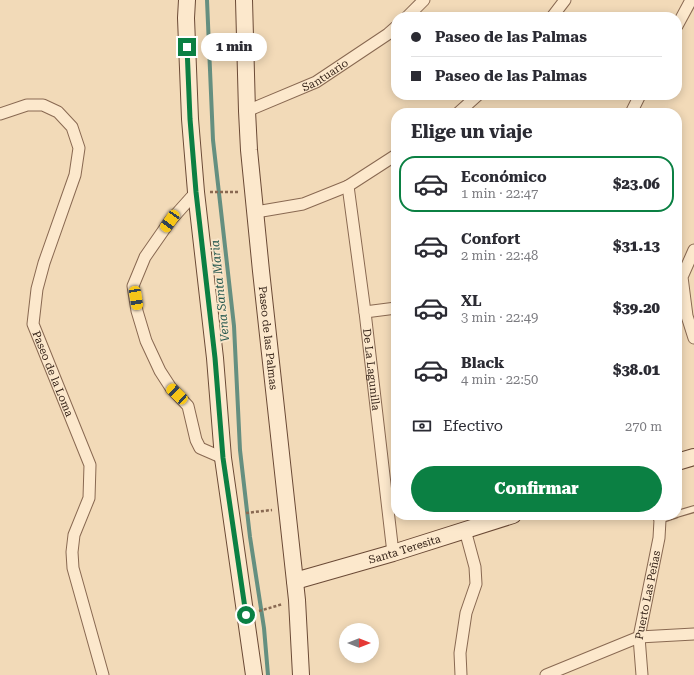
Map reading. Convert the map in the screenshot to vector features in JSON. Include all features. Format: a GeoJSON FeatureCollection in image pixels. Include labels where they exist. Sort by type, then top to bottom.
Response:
{"type":"FeatureCollection","features":[{"type":"Feature","properties":{"kind":"street"},"geometry":{"type":"LineString","coordinates":[[187,0],[186,18],[190,119],[203,192],[223,458],[254,675]]}},
{"type":"Feature","properties":{"kind":"street"},"geometry":{"type":"LineString","coordinates":[[412,12],[424,0]]}},
{"type":"Feature","properties":{"kind":"street"},"geometry":{"type":"LineString","coordinates":[[556,12],[565,0]]}},
{"type":"Feature","properties":{"kind":"street"},"geometry":{"type":"LineString","coordinates":[[682,17],[691,0]]}},
{"type":"Feature","properties":{"kind":"street","name":"Paseo de las Palmas"},"geometry":{"type":"LineString","coordinates":[[246,1],[247,111],[250,150],[262,279],[297,600],[301,675]]}},
{"type":"Feature","properties":{"kind":"street","name":"Santuario"},"geometry":{"type":"LineString","coordinates":[[247,111],[316,82],[391,31]]}},
{"type":"Feature","properties":{"kind":"street"},"geometry":{"type":"LineString","coordinates":[[464,108],[472,100]]}},
{"type":"Feature","properties":{"kind":"street","name":"Paseo de la Loma"},"geometry":{"type":"LineString","coordinates":[[0,114],[26,104],[43,105],[58,112],[72,127],[79,148],[75,175],[40,276],[33,324],[90,465],[89,498],[74,535],[72,552],[73,568],[104,675]]}},
{"type":"Feature","properties":{"kind":"street"},"geometry":{"type":"LineString","coordinates":[[256,212],[303,204],[348,186],[391,159]]}},
{"type":"Feature","properties":{"kind":"street","name":"De La Lagunilla"},"geometry":{"type":"LineString","coordinates":[[348,186],[365,312],[393,553]]}},
{"type":"Feature","properties":{"kind":"street"},"geometry":{"type":"LineString","coordinates":[[203,192],[170,221],[145,257],[134,286],[137,311],[146,341],[160,371],[171,388],[188,406],[196,440],[200,448],[223,458]]}},
{"type":"Feature","properties":{"kind":"street"},"geometry":{"type":"LineString","coordinates":[[682,273],[694,250]]}},
{"type":"Feature","properties":{"kind":"street"},"geometry":{"type":"LineString","coordinates":[[682,288],[687,316],[694,338]]}},
{"type":"Feature","properties":{"kind":"street"},"geometry":{"type":"LineString","coordinates":[[365,312],[391,309]]}},
{"type":"Feature","properties":{"kind":"street"},"geometry":{"type":"LineString","coordinates":[[682,461],[694,457]]}},
{"type":"Feature","properties":{"kind":"street","name":"Santa Teresita"},"geometry":{"type":"LineString","coordinates":[[295,581],[393,553],[497,520]]}},
{"type":"Feature","properties":{"kind":"street","name":"Puerto Las Peñas"},"geometry":{"type":"LineString","coordinates":[[642,675],[639,638],[659,538],[659,520]]}},
{"type":"Feature","properties":{"kind":"street"},"geometry":{"type":"LineString","coordinates":[[461,675],[460,653],[466,613],[476,584],[475,567],[466,530]]}},
{"type":"Feature","properties":{"kind":"street"},"geometry":{"type":"LineString","coordinates":[[546,675],[639,638],[694,634]]}},
{"type":"Feature","properties":{"kind":"lane"},"geometry":{"type":"LineString","coordinates":[[682,513],[694,509]]}},
{"type":"Feature","properties":{"kind":"path"},"geometry":{"type":"LineString","coordinates":[[203,192],[239,191]]}},
{"type":"Feature","properties":{"kind":"path"},"geometry":{"type":"LineString","coordinates":[[242,513],[271,510]]}},
{"type":"Feature","properties":{"kind":"path"},"geometry":{"type":"LineString","coordinates":[[256,612],[278,606]]}},
{"type":"Feature","properties":{"kind":"waterway","name":"Vena Santa Maria"},"geometry":{"type":"LineString","coordinates":[[207,0],[213,140],[234,326],[240,450],[250,537],[264,628],[268,675]]}},
{"type":"Feature","properties":{"kind":"route"},"geometry":{"type":"LineString","coordinates":[[187,47],[190,119],[196,192],[215,358],[223,458],[246,615]]}}]}
